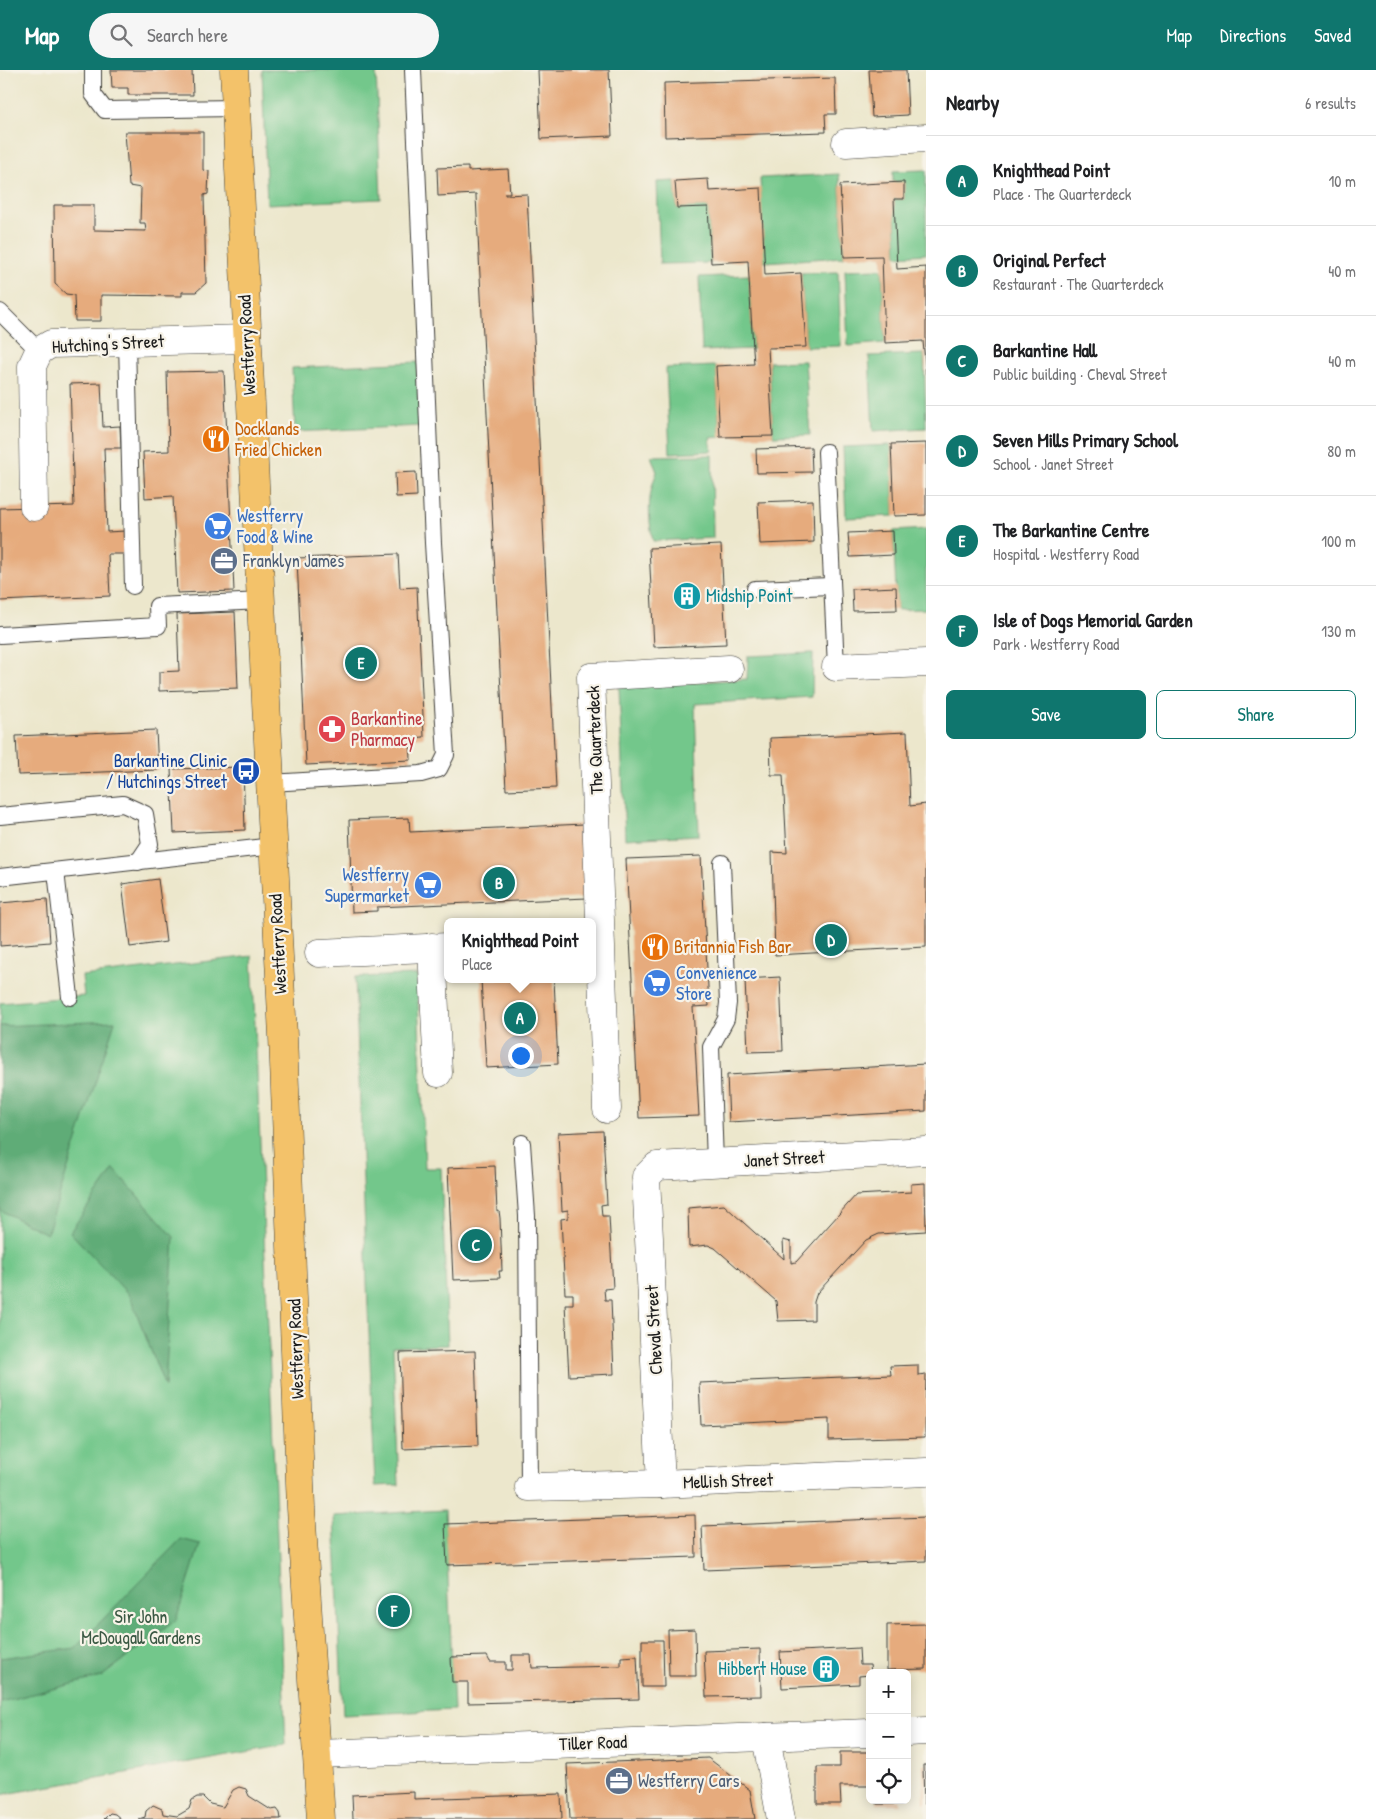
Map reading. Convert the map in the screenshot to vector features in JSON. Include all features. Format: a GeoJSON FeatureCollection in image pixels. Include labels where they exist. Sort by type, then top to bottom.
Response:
{"type":"FeatureCollection","features":[{"type":"Feature","properties":{"kind":"main road","name":"Westferry Road"},"geometry":{"type":"LineString","coordinates":[[234,70],[284,1046],[301,1508],[321,1819]]}},
{"type":"Feature","properties":{"kind":"street"},"geometry":{"type":"LineString","coordinates":[[846,143],[926,138]]}},
{"type":"Feature","properties":{"kind":"street","name":"Hutching's Street"},"geometry":{"type":"LineString","coordinates":[[34,507],[32,366],[39,351],[51,344],[247,339]]}},
{"type":"Feature","properties":{"kind":"street"},"geometry":{"type":"LineString","coordinates":[[836,667],[926,662]]}},
{"type":"Feature","properties":{"kind":"street","name":"The Quarterdeck"},"geometry":{"type":"LineString","coordinates":[[607,1109],[597,939],[591,677],[729,669]]}},
{"type":"Feature","properties":{"kind":"street"},"geometry":{"type":"LineString","coordinates":[[319,953],[440,947],[438,1073]]}},
{"type":"Feature","properties":{"kind":"street","name":"Janet Street"},"geometry":{"type":"LineString","coordinates":[[646,1177],[658,1166],[926,1151]]}},
{"type":"Feature","properties":{"kind":"street","name":"Cheval Street"},"geometry":{"type":"LineString","coordinates":[[646,1177],[661,1484]]}},
{"type":"Feature","properties":{"kind":"street","name":"Mellish Street"},"geometry":{"type":"LineString","coordinates":[[529,1487],[661,1484],[926,1472]]}},
{"type":"Feature","properties":{"kind":"street"},"geometry":{"type":"LineString","coordinates":[[911,1732],[926,1731]]}},
{"type":"Feature","properties":{"kind":"street","name":"Tiller Road"},"geometry":{"type":"LineString","coordinates":[[317,1754],[866,1733]]}},
{"type":"Feature","properties":{"kind":"street"},"geometry":{"type":"LineString","coordinates":[[766,1737],[781,1819]]}},
{"type":"Feature","properties":{"kind":"lane"},"geometry":{"type":"LineString","coordinates":[[93,70],[93,94],[106,110],[236,108]]}},
{"type":"Feature","properties":{"kind":"lane"},"geometry":{"type":"LineString","coordinates":[[270,783],[421,774],[439,769],[446,754],[433,533],[413,70]]}},
{"type":"Feature","properties":{"kind":"lane"},"geometry":{"type":"LineString","coordinates":[[0,312],[39,351]]}},
{"type":"Feature","properties":{"kind":"lane"},"geometry":{"type":"LineString","coordinates":[[127,342],[133,586]]}},
{"type":"Feature","properties":{"kind":"lane"},"geometry":{"type":"LineString","coordinates":[[826,452],[836,667]]}},
{"type":"Feature","properties":{"kind":"lane"},"geometry":{"type":"LineString","coordinates":[[755,589],[831,586]]}},
{"type":"Feature","properties":{"kind":"lane"},"geometry":{"type":"LineString","coordinates":[[0,635],[158,626],[157,606],[262,601]]}},
{"type":"Feature","properties":{"kind":"lane"},"geometry":{"type":"LineString","coordinates":[[0,816],[123,804],[145,814],[150,844],[166,858]]}},
{"type":"Feature","properties":{"kind":"lane"},"geometry":{"type":"LineString","coordinates":[[138,862],[150,844]]}},
{"type":"Feature","properties":{"kind":"lane"},"geometry":{"type":"LineString","coordinates":[[0,877],[273,846]]}},
{"type":"Feature","properties":{"kind":"lane"},"geometry":{"type":"LineString","coordinates":[[715,1163],[711,1047],[726,1019],[728,1003],[722,863]]}},
{"type":"Feature","properties":{"kind":"lane"},"geometry":{"type":"LineString","coordinates":[[56,871],[70,998]]}},
{"type":"Feature","properties":{"kind":"lane"},"geometry":{"type":"LineString","coordinates":[[522,1142],[526,1216],[529,1487]]}},
{"type":"Feature","properties":{"kind":"green space"},"geometry":{"type":"Polygon","coordinates":[[[262,70],[376,70],[381,199],[267,204],[262,70]]]}},
{"type":"Feature","properties":{"kind":"green space"},"geometry":{"type":"Polygon","coordinates":[[[926,170],[926,254],[897,256],[894,199],[904,199],[904,182],[893,182],[893,171],[926,170]]]}},
{"type":"Feature","properties":{"kind":"green space"},"geometry":{"type":"Polygon","coordinates":[[[839,174],[844,257],[764,262],[760,178],[839,174]]]}},
{"type":"Feature","properties":{"kind":"green space"},"geometry":{"type":"Polygon","coordinates":[[[675,181],[677,208],[708,207],[711,263],[660,264],[657,182],[675,181]]]}},
{"type":"Feature","properties":{"kind":"green space"},"geometry":{"type":"Polygon","coordinates":[[[882,269],[885,343],[848,346],[845,270],[882,269]]]}},
{"type":"Feature","properties":{"kind":"green space"},"geometry":{"type":"Polygon","coordinates":[[[838,272],[841,346],[806,347],[801,273],[838,272]]]}},
{"type":"Feature","properties":{"kind":"green space"},"geometry":{"type":"Polygon","coordinates":[[[749,275],[753,349],[702,351],[699,277],[749,275]]]}},
{"type":"Feature","properties":{"kind":"green space"},"geometry":{"type":"Polygon","coordinates":[[[924,354],[926,428],[873,431],[869,356],[924,354]]]}},
{"type":"Feature","properties":{"kind":"green space"},"geometry":{"type":"Polygon","coordinates":[[[805,361],[810,435],[773,436],[769,362],[805,361]]]}},
{"type":"Feature","properties":{"kind":"green space"},"geometry":{"type":"Polygon","coordinates":[[[418,362],[421,426],[295,432],[292,368],[418,362]]]}},
{"type":"Feature","properties":{"kind":"green space"},"geometry":{"type":"Polygon","coordinates":[[[716,366],[720,437],[710,438],[712,451],[670,453],[666,368],[716,366]]]}},
{"type":"Feature","properties":{"kind":"green space"},"geometry":{"type":"Polygon","coordinates":[[[891,445],[894,516],[846,518],[843,447],[891,445]]]}},
{"type":"Feature","properties":{"kind":"green space"},"geometry":{"type":"Polygon","coordinates":[[[712,455],[713,538],[653,541],[649,506],[651,489],[657,472],[651,456],[712,455]]]}},
{"type":"Feature","properties":{"kind":"green space"},"geometry":{"type":"Polygon","coordinates":[[[926,529],[926,609],[897,610],[893,531],[926,529]]]}},
{"type":"Feature","properties":{"kind":"green space"},"geometry":{"type":"Polygon","coordinates":[[[813,653],[812,697],[695,704],[699,835],[625,839],[619,687],[747,679],[748,656],[813,653]]]}},
{"type":"Feature","properties":{"kind":"green space","name":"Sir John McDougall Gardens"},"geometry":{"type":"Polygon","coordinates":[[[252,956],[286,1745],[0,1795],[0,1003],[84,996],[82,976],[252,956]]]}},
{"type":"Feature","properties":{"kind":"green space"},"geometry":{"type":"Polygon","coordinates":[[[417,975],[425,1168],[441,1168],[448,1345],[393,1347],[399,1485],[375,1486],[355,977],[417,975]]]}},
{"type":"Feature","properties":{"kind":"green space"},"geometry":{"type":"Polygon","coordinates":[[[115,1021],[47,1234],[0,1210],[0,1026],[115,1021]]]}},
{"type":"Feature","properties":{"kind":"green space"},"geometry":{"type":"Polygon","coordinates":[[[114,1169],[174,1237],[165,1387],[130,1296],[70,1232],[114,1169]]]}},
{"type":"Feature","properties":{"kind":"green space"},"geometry":{"type":"Polygon","coordinates":[[[445,1510],[454,1710],[343,1715],[334,1516],[445,1510]]]}},
{"type":"Feature","properties":{"kind":"green space"},"geometry":{"type":"Polygon","coordinates":[[[181,1539],[200,1544],[176,1620],[101,1677],[0,1702],[0,1658],[75,1648],[181,1539]]]}},
{"type":"Feature","properties":{"kind":"building"},"geometry":{"type":"Polygon","coordinates":[[[111,70],[192,70],[193,95],[128,95],[128,88],[112,88],[111,70]]]}},
{"type":"Feature","properties":{"kind":"building"},"geometry":{"type":"Polygon","coordinates":[[[538,70],[609,70],[612,136],[541,139],[538,70]]]}},
{"type":"Feature","properties":{"kind":"building"},"geometry":{"type":"Polygon","coordinates":[[[869,70],[906,70],[908,115],[872,117],[869,70]]]}},
{"type":"Feature","properties":{"kind":"building"},"geometry":{"type":"Polygon","coordinates":[[[835,78],[836,114],[825,114],[826,132],[665,137],[664,83],[835,78]]]}},
{"type":"Feature","properties":{"kind":"building"},"geometry":{"type":"Polygon","coordinates":[[[125,132],[203,132],[203,170],[209,171],[208,194],[204,195],[206,283],[196,292],[182,292],[182,296],[101,295],[101,321],[75,321],[74,295],[66,294],[55,284],[54,205],[94,205],[94,230],[146,231],[145,223],[140,223],[141,188],[129,186],[125,132]]]}},
{"type":"Feature","properties":{"kind":"building"},"geometry":{"type":"Polygon","coordinates":[[[468,167],[468,171],[508,169],[510,193],[505,193],[505,195],[527,194],[556,788],[506,790],[476,194],[438,196],[437,168],[468,167]]]}},
{"type":"Feature","properties":{"kind":"building"},"geometry":{"type":"Polygon","coordinates":[[[708,179],[709,191],[761,188],[765,275],[801,273],[806,347],[768,348],[773,436],[720,437],[716,366],[754,364],[748,261],[711,263],[708,207],[677,208],[675,181],[708,179]]]}},
{"type":"Feature","properties":{"kind":"building"},"geometry":{"type":"Polygon","coordinates":[[[904,182],[904,199],[894,199],[897,269],[926,267],[926,374],[923,341],[885,343],[882,256],[844,257],[840,185],[904,182]]]}},
{"type":"Feature","properties":{"kind":"building"},"geometry":{"type":"Polygon","coordinates":[[[224,371],[234,591],[177,593],[173,496],[145,498],[143,452],[169,451],[167,372],[224,371]]]}},
{"type":"Feature","properties":{"kind":"building"},"geometry":{"type":"Polygon","coordinates":[[[101,383],[103,427],[120,426],[121,448],[104,448],[107,532],[125,531],[125,554],[108,554],[110,596],[0,601],[0,508],[74,506],[70,384],[101,383]]]}},
{"type":"Feature","properties":{"kind":"building"},"geometry":{"type":"Polygon","coordinates":[[[926,443],[926,515],[894,516],[891,444],[926,443]]]}},
{"type":"Feature","properties":{"kind":"building"},"geometry":{"type":"Polygon","coordinates":[[[811,447],[812,472],[757,473],[756,449],[811,447]]]}},
{"type":"Feature","properties":{"kind":"building"},"geometry":{"type":"Polygon","coordinates":[[[416,472],[417,496],[396,497],[395,473],[416,472]]]}},
{"type":"Feature","properties":{"kind":"building"},"geometry":{"type":"Polygon","coordinates":[[[813,500],[814,542],[760,544],[758,502],[813,500]]]}},
{"type":"Feature","properties":{"kind":"building"},"geometry":{"type":"Polygon","coordinates":[[[893,531],[894,555],[850,557],[848,533],[893,531]]]}},
{"type":"Feature","properties":{"kind":"building","name":"Midship Point"},"geometry":{"type":"Polygon","coordinates":[[[721,545],[726,644],[654,647],[649,548],[721,545]]]}},
{"type":"Feature","properties":{"kind":"building"},"geometry":{"type":"Polygon","coordinates":[[[398,554],[400,588],[417,587],[424,737],[410,738],[411,760],[306,765],[297,558],[398,554]]]}},
{"type":"Feature","properties":{"kind":"building"},"geometry":{"type":"Polygon","coordinates":[[[896,587],[897,610],[853,611],[852,589],[896,587]]]}},
{"type":"Feature","properties":{"kind":"building"},"geometry":{"type":"Polygon","coordinates":[[[235,612],[238,688],[159,691],[159,672],[179,671],[177,614],[235,612]]]}},
{"type":"Feature","properties":{"kind":"building"},"geometry":{"type":"Polygon","coordinates":[[[156,730],[158,770],[18,775],[16,736],[156,730]]]}},
{"type":"Feature","properties":{"kind":"building"},"geometry":{"type":"Polygon","coordinates":[[[907,732],[910,806],[926,804],[926,947],[775,955],[772,852],[787,853],[783,775],[771,775],[770,738],[907,732]]]}},
{"type":"Feature","properties":{"kind":"building"},"geometry":{"type":"Polygon","coordinates":[[[243,767],[245,830],[174,833],[171,769],[243,767]]]}},
{"type":"Feature","properties":{"kind":"building"},"geometry":{"type":"Polygon","coordinates":[[[409,818],[410,832],[584,824],[587,898],[377,907],[377,911],[352,912],[349,820],[409,818]]]}},
{"type":"Feature","properties":{"kind":"building"},"geometry":{"type":"Polygon","coordinates":[[[701,856],[709,1006],[693,1007],[699,1116],[639,1118],[626,859],[701,856]]]}},
{"type":"Feature","properties":{"kind":"building"},"geometry":{"type":"Polygon","coordinates":[[[158,879],[166,942],[130,947],[122,884],[158,879]]]}},
{"type":"Feature","properties":{"kind":"building"},"geometry":{"type":"Polygon","coordinates":[[[47,899],[50,942],[0,946],[0,903],[47,899]]]}},
{"type":"Feature","properties":{"kind":"building"},"geometry":{"type":"Polygon","coordinates":[[[780,977],[783,1051],[748,1052],[745,979],[780,977]]]}},
{"type":"Feature","properties":{"kind":"building"},"geometry":{"type":"Polygon","coordinates":[[[481,983],[554,983],[558,1064],[486,1068],[481,983]]]}},
{"type":"Feature","properties":{"kind":"building"},"geometry":{"type":"Polygon","coordinates":[[[926,1064],[926,1111],[729,1122],[727,1075],[926,1064]]]}},
{"type":"Feature","properties":{"kind":"building"},"geometry":{"type":"Polygon","coordinates":[[[603,1131],[607,1204],[601,1205],[602,1216],[609,1216],[613,1288],[604,1289],[605,1300],[611,1300],[614,1374],[569,1376],[565,1304],[573,1304],[573,1294],[565,1294],[561,1219],[568,1218],[568,1210],[562,1211],[558,1133],[603,1131]]]}},
{"type":"Feature","properties":{"kind":"building"},"geometry":{"type":"Polygon","coordinates":[[[495,1166],[497,1212],[499,1211],[500,1218],[502,1271],[499,1271],[500,1278],[453,1280],[448,1168],[495,1166]]]}},
{"type":"Feature","properties":{"kind":"building"},"geometry":{"type":"Polygon","coordinates":[[[925,1183],[926,1231],[879,1234],[866,1240],[817,1293],[814,1302],[814,1320],[778,1321],[776,1301],[715,1248],[708,1245],[689,1247],[688,1208],[724,1205],[784,1259],[783,1240],[791,1242],[791,1263],[796,1262],[856,1195],[911,1192],[911,1184],[925,1183]]]}},
{"type":"Feature","properties":{"kind":"building"},"geometry":{"type":"Polygon","coordinates":[[[475,1351],[478,1446],[403,1449],[400,1353],[475,1351]]]}},
{"type":"Feature","properties":{"kind":"building"},"geometry":{"type":"Polygon","coordinates":[[[918,1365],[918,1375],[926,1374],[925,1437],[829,1440],[829,1419],[701,1425],[699,1383],[891,1375],[890,1366],[918,1365]]]}},
{"type":"Feature","properties":{"kind":"building"},"geometry":{"type":"Polygon","coordinates":[[[695,1515],[696,1557],[447,1565],[445,1524],[695,1515]]]}},
{"type":"Feature","properties":{"kind":"building"},"geometry":{"type":"Polygon","coordinates":[[[926,1517],[926,1561],[704,1570],[702,1526],[926,1517]]]}},
{"type":"Feature","properties":{"kind":"building"},"geometry":{"type":"Polygon","coordinates":[[[926,1624],[926,1669],[887,1669],[887,1625],[926,1624]]]}},
{"type":"Feature","properties":{"kind":"building"},"geometry":{"type":"Polygon","coordinates":[[[695,1629],[696,1676],[669,1676],[668,1630],[695,1629]]]}},
{"type":"Feature","properties":{"kind":"building"},"geometry":{"type":"Polygon","coordinates":[[[642,1640],[663,1640],[664,1687],[642,1687],[642,1640]]]}},
{"type":"Feature","properties":{"kind":"building","name":"Hibbert House"},"geometry":{"type":"Polygon","coordinates":[[[859,1648],[860,1665],[870,1665],[870,1669],[866,1669],[866,1675],[859,1676],[859,1684],[782,1688],[780,1652],[859,1648]]]}},
{"type":"Feature","properties":{"kind":"building"},"geometry":{"type":"Polygon","coordinates":[[[760,1649],[761,1696],[706,1697],[704,1651],[760,1649]]]}},
{"type":"Feature","properties":{"kind":"building"},"geometry":{"type":"Polygon","coordinates":[[[512,1655],[531,1655],[532,1668],[621,1666],[621,1657],[637,1656],[639,1699],[468,1703],[468,1682],[452,1682],[451,1657],[487,1656],[490,1662],[506,1662],[506,1670],[512,1670],[512,1655]]]}},
{"type":"Feature","properties":{"kind":"building"},"geometry":{"type":"Polygon","coordinates":[[[840,1752],[866,1752],[866,1786],[840,1786],[841,1804],[817,1804],[817,1767],[840,1767],[840,1752]]]}},
{"type":"Feature","properties":{"kind":"building"},"geometry":{"type":"Polygon","coordinates":[[[708,1758],[750,1790],[755,1819],[570,1819],[567,1764],[708,1758]]]}},
{"type":"Feature","properties":{"kind":"building"},"geometry":{"type":"Polygon","coordinates":[[[923,1765],[926,1765],[926,1803],[924,1804],[923,1765]]]}},
{"type":"Feature","properties":{"kind":"building"},"geometry":{"type":"Polygon","coordinates":[[[239,1787],[246,1789],[249,1796],[271,1810],[277,1809],[281,1819],[139,1819],[145,1817],[146,1811],[153,1805],[162,1809],[163,1814],[177,1816],[189,1809],[192,1800],[197,1797],[203,1797],[210,1804],[223,1807],[233,1790],[239,1787]]]}},
{"type":"Feature","properties":{"kind":"building"},"geometry":{"type":"Polygon","coordinates":[[[414,1792],[414,1799],[561,1794],[562,1819],[353,1819],[352,1795],[414,1792]]]}},
{"type":"Feature","properties":{"kind":"building"},"geometry":{"type":"Polygon","coordinates":[[[110,1813],[115,1814],[121,1819],[104,1819],[110,1813]]]}},
{"type":"Feature","properties":{"kind":"place","name":"Docklands Fried Chicken"},"geometry":{"type":"Point","coordinates":[216,439]}},
{"type":"Feature","properties":{"kind":"place","name":"Westferry Food & Wine"},"geometry":{"type":"Point","coordinates":[218,526]}},
{"type":"Feature","properties":{"kind":"place","name":"Franklyn James"},"geometry":{"type":"Point","coordinates":[224,561]}},
{"type":"Feature","properties":{"kind":"place","name":"Midship Point"},"geometry":{"type":"Point","coordinates":[687,596]}},
{"type":"Feature","properties":{"kind":"place","name":"The Barkantine Centre"},"geometry":{"type":"Point","coordinates":[361,663]}},
{"type":"Feature","properties":{"kind":"place","name":"Barkantine Pharmacy"},"geometry":{"type":"Point","coordinates":[332,729]}},
{"type":"Feature","properties":{"kind":"place","name":"Barkantine Clinic / Hutchings Street"},"geometry":{"type":"Point","coordinates":[246,771]}},
{"type":"Feature","properties":{"kind":"place","name":"Original Perfect"},"geometry":{"type":"Point","coordinates":[499,883]}},
{"type":"Feature","properties":{"kind":"place","name":"Westferry Supermarket"},"geometry":{"type":"Point","coordinates":[428,885]}},
{"type":"Feature","properties":{"kind":"place","name":"Seven Mills Primary School"},"geometry":{"type":"Point","coordinates":[831,940]}},
{"type":"Feature","properties":{"kind":"place","name":"Britannia Fish Bar"},"geometry":{"type":"Point","coordinates":[655,947]}},
{"type":"Feature","properties":{"kind":"place","name":"Convenience Store"},"geometry":{"type":"Point","coordinates":[657,983]}},
{"type":"Feature","properties":{"kind":"place","name":"Knighthead Point"},"geometry":{"type":"Point","coordinates":[520,1018]}},
{"type":"Feature","properties":{"kind":"place","name":"Barkantine Hall"},"geometry":{"type":"Point","coordinates":[476,1245]}},
{"type":"Feature","properties":{"kind":"place","name":"Isle of Dogs Memorial Garden"},"geometry":{"type":"Point","coordinates":[394,1611]}},
{"type":"Feature","properties":{"kind":"place","name":"Hibbert House"},"geometry":{"type":"Point","coordinates":[826,1669]}},
{"type":"Feature","properties":{"kind":"place","name":"Westferry Cars"},"geometry":{"type":"Point","coordinates":[619,1781]}}]}
